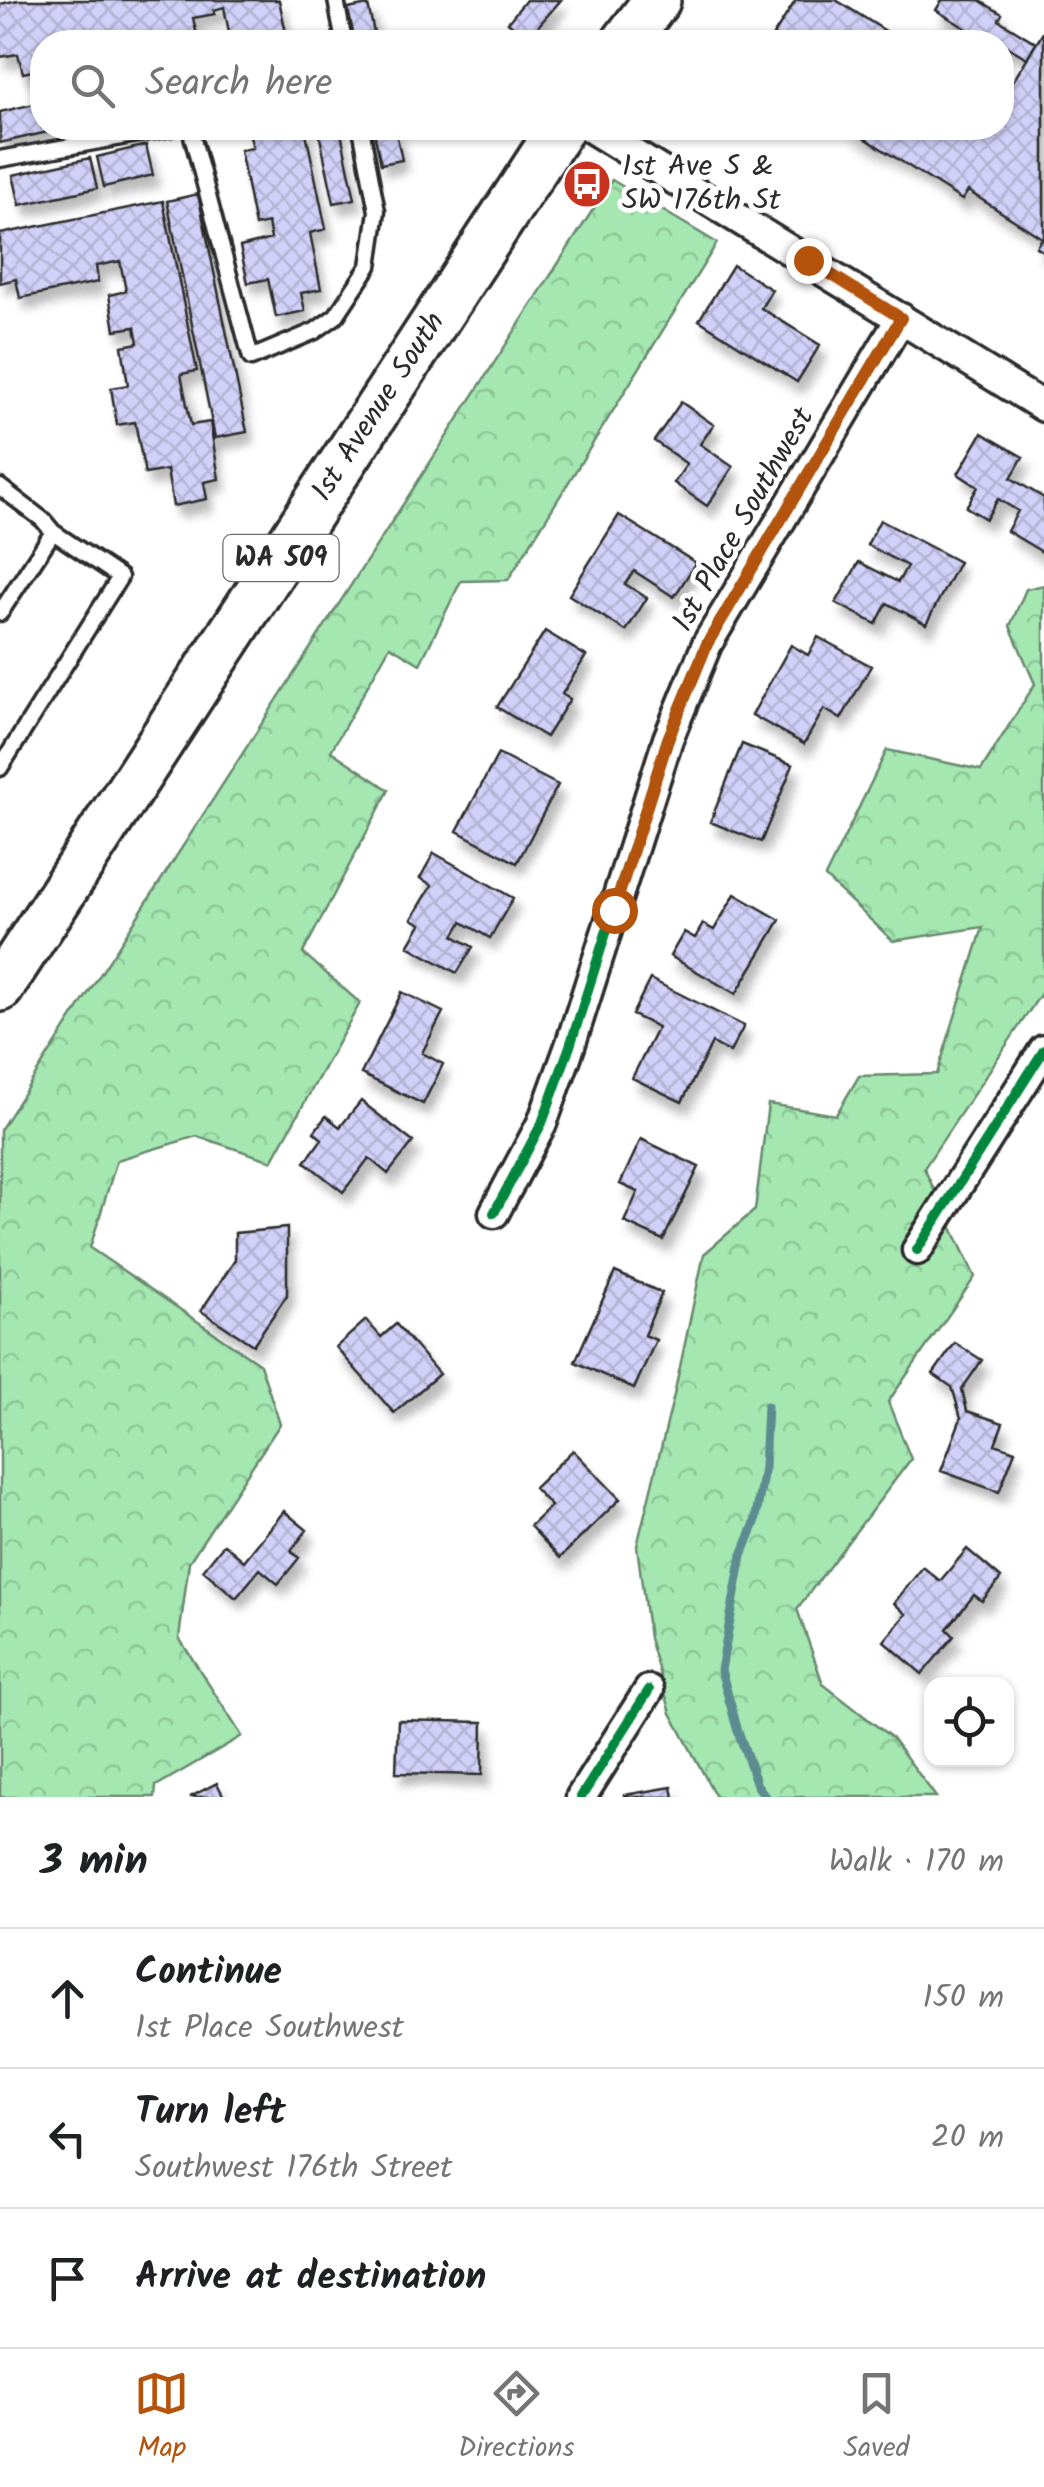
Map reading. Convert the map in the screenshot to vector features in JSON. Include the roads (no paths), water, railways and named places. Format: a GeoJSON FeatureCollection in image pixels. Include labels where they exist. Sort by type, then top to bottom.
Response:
{"type":"FeatureCollection","features":[{"type":"Feature","properties":{"kind":"main road"},"geometry":{"type":"LineString","coordinates":[[634,30],[657,0]]}},
{"type":"Feature","properties":{"kind":"main road","name":"1st Avenue South"},"geometry":{"type":"LineString","coordinates":[[0,988],[553,140]]}},
{"type":"Feature","properties":{"kind":"street"},"geometry":{"type":"LineString","coordinates":[[611,140],[1044,407]]}},
{"type":"Feature","properties":{"kind":"street","name":"1st Place Southwest"},"geometry":{"type":"LineString","coordinates":[[494,1213],[542,1123],[668,739],[707,644],[901,318]]}},
{"type":"Feature","properties":{"kind":"street"},"geometry":{"type":"LineString","coordinates":[[917,1250],[1044,1050]]}},
{"type":"Feature","properties":{"kind":"street"},"geometry":{"type":"LineString","coordinates":[[581,1797],[649,1690]]}},
{"type":"Feature","properties":{"kind":"lane"},"geometry":{"type":"LineString","coordinates":[[336,0],[342,30]]}},
{"type":"Feature","properties":{"kind":"lane"},"geometry":{"type":"LineString","coordinates":[[0,159],[105,140]]}},
{"type":"Feature","properties":{"kind":"lane"},"geometry":{"type":"LineString","coordinates":[[193,140],[251,358],[315,332],[336,316],[369,266],[377,211],[363,140]]}},
{"type":"Feature","properties":{"kind":"lane"},"geometry":{"type":"LineString","coordinates":[[0,487],[52,532],[120,577],[0,768]]}},
{"type":"Feature","properties":{"kind":"lane"},"geometry":{"type":"LineString","coordinates":[[0,612],[52,532]]}},
{"type":"Feature","properties":{"kind":"waterway"},"geometry":{"type":"LineString","coordinates":[[766,1797],[757,1785],[721,1670],[742,1555],[755,1523],[764,1468],[767,1406]]}},
{"type":"Feature","properties":{"kind":"place","name":"1st Ave S & SW 176th St"},"geometry":{"type":"Point","coordinates":[587,184]}}]}
